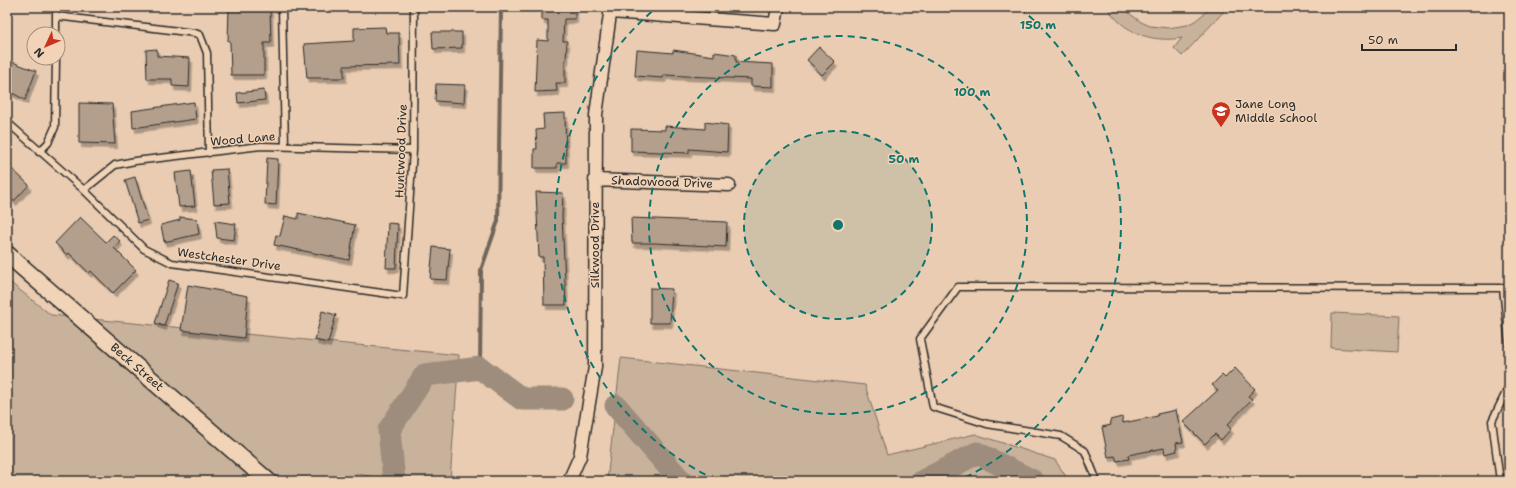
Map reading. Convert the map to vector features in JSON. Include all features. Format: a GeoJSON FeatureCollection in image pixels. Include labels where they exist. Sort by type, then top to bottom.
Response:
{"type":"FeatureCollection","features":[{"type":"Feature","properties":{"kind":"street"},"geometry":{"type":"LineString","coordinates":[[611,10],[775,24],[778,7]]}},
{"type":"Feature","properties":{"kind":"street","name":"Silkwood Drive"},"geometry":{"type":"LineString","coordinates":[[569,481],[580,456],[595,367],[596,115],[611,10]]}},
{"type":"Feature","properties":{"kind":"street","name":"Shadowood Drive"},"geometry":{"type":"LineString","coordinates":[[595,180],[729,185]]}},
{"type":"Feature","properties":{"kind":"street","name":"Beck Street"},"geometry":{"type":"LineString","coordinates":[[7,254],[268,481]]}},
{"type":"Feature","properties":{"kind":"lane"},"geometry":{"type":"LineString","coordinates":[[56,7],[56,26]]}},
{"type":"Feature","properties":{"kind":"lane"},"geometry":{"type":"LineString","coordinates":[[282,7],[285,146]]}},
{"type":"Feature","properties":{"kind":"lane","name":"Huntwood Drive"},"geometry":{"type":"LineString","coordinates":[[403,296],[413,150],[414,7]]}},
{"type":"Feature","properties":{"kind":"lane"},"geometry":{"type":"LineString","coordinates":[[56,16],[200,35],[207,53],[209,153]]}},
{"type":"Feature","properties":{"kind":"lane"},"geometry":{"type":"LineString","coordinates":[[39,152],[48,143],[55,127],[56,66]]}},
{"type":"Feature","properties":{"kind":"lane","name":"Westchester Drive"},"geometry":{"type":"LineString","coordinates":[[7,122],[39,152],[84,190],[144,249],[172,263],[403,296]]}},
{"type":"Feature","properties":{"kind":"lane","name":"Wood Lane"},"geometry":{"type":"LineString","coordinates":[[84,190],[115,165],[261,146],[413,150]]}},
{"type":"Feature","properties":{"kind":"lane"},"geometry":{"type":"LineString","coordinates":[[1097,481],[1085,452],[1061,436],[987,424],[933,407],[920,339],[958,287],[1506,288],[1509,344]]}},
{"type":"Feature","properties":{"kind":"lane"},"geometry":{"type":"LineString","coordinates":[[1500,481],[1492,421],[1509,386]]}},
{"type":"Feature","properties":{"kind":"shaded area"},"geometry":{"type":"Polygon","coordinates":[[[1107,7],[1121,7],[1141,22],[1150,26],[1168,28],[1187,25],[1195,21],[1212,7],[1228,7],[1182,56],[1174,48],[1182,38],[1160,39],[1139,34],[1121,24],[1107,7]]]}},
{"type":"Feature","properties":{"kind":"shaded area"},"geometry":{"type":"Polygon","coordinates":[[[7,280],[51,315],[459,355],[450,481],[396,481],[358,474],[342,481],[7,481],[7,280]]]}},
{"type":"Feature","properties":{"kind":"shaded area"},"geometry":{"type":"Polygon","coordinates":[[[1332,313],[1399,316],[1397,352],[1331,348],[1332,313]]]}},
{"type":"Feature","properties":{"kind":"shaded area"},"geometry":{"type":"Polygon","coordinates":[[[621,358],[865,385],[887,455],[975,434],[1055,460],[1069,481],[607,481],[621,358]]]}},
{"type":"Feature","properties":{"kind":"building"},"geometry":{"type":"Polygon","coordinates":[[[229,7],[270,7],[271,43],[264,43],[264,75],[231,75],[230,41],[228,41],[229,7]]]}},
{"type":"Feature","properties":{"kind":"building"},"geometry":{"type":"Polygon","coordinates":[[[542,7],[575,7],[575,19],[564,19],[563,41],[567,41],[565,83],[556,83],[557,91],[535,92],[537,40],[548,41],[548,20],[542,20],[542,7]]]}},
{"type":"Feature","properties":{"kind":"building"},"geometry":{"type":"Polygon","coordinates":[[[385,27],[386,33],[399,33],[400,65],[344,66],[344,78],[307,78],[304,44],[354,41],[354,28],[385,27]]]}},
{"type":"Feature","properties":{"kind":"building"},"geometry":{"type":"Polygon","coordinates":[[[432,32],[462,32],[462,48],[433,49],[432,32]]]}},
{"type":"Feature","properties":{"kind":"building"},"geometry":{"type":"Polygon","coordinates":[[[819,47],[835,62],[822,75],[807,60],[819,47]]]}},
{"type":"Feature","properties":{"kind":"building"},"geometry":{"type":"Polygon","coordinates":[[[157,49],[157,56],[190,58],[189,87],[172,86],[172,79],[147,79],[146,50],[157,49]]]}},
{"type":"Feature","properties":{"kind":"building"},"geometry":{"type":"Polygon","coordinates":[[[637,50],[673,53],[673,50],[714,56],[714,52],[736,55],[736,62],[773,64],[773,87],[751,86],[751,79],[664,75],[663,78],[635,76],[637,50]]]}},
{"type":"Feature","properties":{"kind":"building"},"geometry":{"type":"Polygon","coordinates":[[[7,60],[36,71],[25,100],[7,90],[7,60]]]}},
{"type":"Feature","properties":{"kind":"building"},"geometry":{"type":"Polygon","coordinates":[[[436,84],[465,85],[464,103],[435,101],[436,84]]]}},
{"type":"Feature","properties":{"kind":"building"},"geometry":{"type":"Polygon","coordinates":[[[264,90],[265,100],[238,103],[237,93],[264,90]]]}},
{"type":"Feature","properties":{"kind":"building"},"geometry":{"type":"Polygon","coordinates":[[[194,102],[196,119],[133,128],[132,111],[194,102]]]}},
{"type":"Feature","properties":{"kind":"building"},"geometry":{"type":"Polygon","coordinates":[[[79,103],[112,104],[115,144],[79,143],[79,103]]]}},
{"type":"Feature","properties":{"kind":"building"},"geometry":{"type":"Polygon","coordinates":[[[565,113],[566,163],[557,163],[557,168],[534,168],[534,149],[537,149],[536,130],[544,129],[543,114],[565,113]]]}},
{"type":"Feature","properties":{"kind":"building"},"geometry":{"type":"Polygon","coordinates":[[[705,122],[728,125],[727,152],[689,149],[689,153],[631,151],[631,129],[665,130],[665,126],[705,129],[705,122]]]}},
{"type":"Feature","properties":{"kind":"building"},"geometry":{"type":"Polygon","coordinates":[[[267,158],[278,159],[276,205],[265,204],[267,158]]]}},
{"type":"Feature","properties":{"kind":"building"},"geometry":{"type":"Polygon","coordinates":[[[7,164],[29,185],[14,201],[7,195],[7,164]]]}},
{"type":"Feature","properties":{"kind":"building"},"geometry":{"type":"Polygon","coordinates":[[[227,169],[230,203],[214,204],[211,170],[227,169]]]}},
{"type":"Feature","properties":{"kind":"building"},"geometry":{"type":"Polygon","coordinates":[[[191,171],[195,206],[179,207],[175,173],[191,171]]]}},
{"type":"Feature","properties":{"kind":"building"},"geometry":{"type":"Polygon","coordinates":[[[135,177],[148,220],[138,223],[125,180],[135,177]]]}},
{"type":"Feature","properties":{"kind":"building"},"geometry":{"type":"Polygon","coordinates":[[[536,192],[563,193],[562,216],[566,305],[544,305],[543,257],[539,257],[536,192]]]}},
{"type":"Feature","properties":{"kind":"building"},"geometry":{"type":"Polygon","coordinates":[[[298,213],[355,225],[349,260],[274,245],[276,235],[280,236],[285,216],[298,219],[298,213]]]}},
{"type":"Feature","properties":{"kind":"building"},"geometry":{"type":"Polygon","coordinates":[[[80,217],[106,242],[113,235],[120,241],[114,248],[136,270],[113,293],[91,271],[89,273],[69,253],[67,255],[55,243],[80,217]]]}},
{"type":"Feature","properties":{"kind":"building"},"geometry":{"type":"Polygon","coordinates":[[[180,217],[197,219],[199,234],[164,242],[166,239],[164,241],[161,225],[180,220],[180,217]]]}},
{"type":"Feature","properties":{"kind":"building"},"geometry":{"type":"Polygon","coordinates":[[[631,218],[727,222],[726,247],[632,243],[631,218]]]}},
{"type":"Feature","properties":{"kind":"building"},"geometry":{"type":"Polygon","coordinates":[[[215,221],[236,224],[234,240],[217,238],[215,221]]]}},
{"type":"Feature","properties":{"kind":"building"},"geometry":{"type":"Polygon","coordinates":[[[388,223],[398,224],[396,268],[386,268],[388,223]]]}},
{"type":"Feature","properties":{"kind":"building"},"geometry":{"type":"Polygon","coordinates":[[[433,247],[450,249],[447,280],[430,279],[433,247]]]}},
{"type":"Feature","properties":{"kind":"building"},"geometry":{"type":"Polygon","coordinates":[[[169,280],[178,283],[164,326],[155,323],[169,280]]]}},
{"type":"Feature","properties":{"kind":"building"},"geometry":{"type":"Polygon","coordinates":[[[188,285],[248,296],[244,338],[181,330],[188,285]]]}},
{"type":"Feature","properties":{"kind":"building"},"geometry":{"type":"Polygon","coordinates":[[[650,288],[672,289],[670,323],[650,323],[650,288]]]}},
{"type":"Feature","properties":{"kind":"building"},"geometry":{"type":"Polygon","coordinates":[[[322,311],[336,315],[328,343],[315,340],[322,311]]]}},
{"type":"Feature","properties":{"kind":"building"},"geometry":{"type":"Polygon","coordinates":[[[1235,368],[1255,389],[1248,396],[1252,399],[1227,425],[1231,429],[1221,440],[1215,434],[1205,444],[1183,422],[1218,390],[1212,385],[1222,375],[1225,378],[1235,368]]]}},
{"type":"Feature","properties":{"kind":"building"},"geometry":{"type":"Polygon","coordinates":[[[1176,410],[1183,442],[1176,443],[1177,451],[1165,454],[1164,448],[1128,455],[1129,459],[1117,461],[1115,456],[1108,457],[1102,427],[1111,425],[1110,420],[1122,417],[1123,423],[1158,416],[1157,414],[1176,410]]]}},
{"type":"Feature","properties":{"kind":"waterway"},"geometry":{"type":"LineString","coordinates":[[480,368],[481,270],[498,221],[501,7]]}},
{"type":"Feature","properties":{"kind":"waterway"},"geometry":{"type":"LineString","coordinates":[[394,481],[389,430],[425,375],[480,368],[522,399],[562,399]]}},
{"type":"Feature","properties":{"kind":"waterway"},"geometry":{"type":"LineString","coordinates":[[616,406],[681,481]]}},
{"type":"Feature","properties":{"kind":"waterway"},"geometry":{"type":"LineString","coordinates":[[923,481],[977,453],[1033,481]]}},
{"type":"Feature","properties":{"kind":"place","name":"Jane Long Middle School"},"geometry":{"type":"Point","coordinates":[1221,128]}}]}
